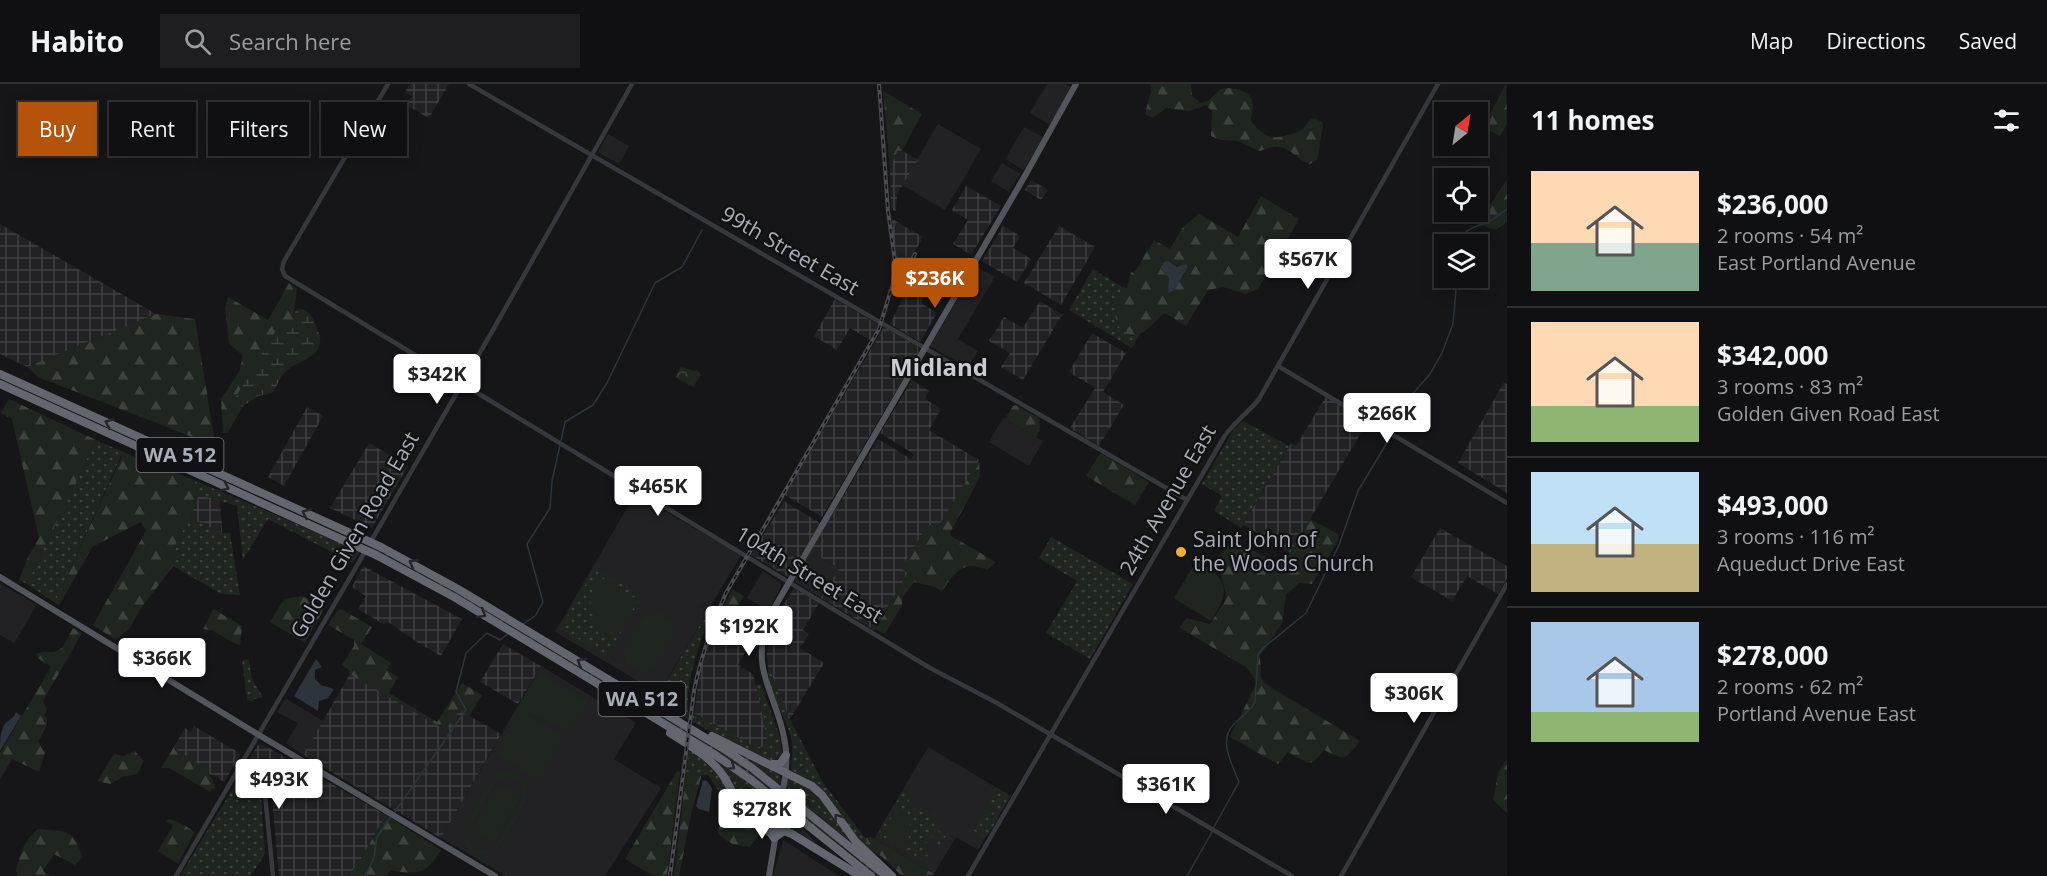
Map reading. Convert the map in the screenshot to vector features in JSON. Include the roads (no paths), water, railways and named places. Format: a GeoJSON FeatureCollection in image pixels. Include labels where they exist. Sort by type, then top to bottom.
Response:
{"type":"FeatureCollection","features":[{"type":"Feature","properties":{"kind":"highway","name":"WA 512"},"geometry":{"type":"LineString","coordinates":[[0,374],[427,570],[724,749],[752,768],[886,876]]}},
{"type":"Feature","properties":{"kind":"highway","name":"WA 512"},"geometry":{"type":"LineString","coordinates":[[0,384],[376,555],[454,597],[728,763],[871,876]]}},
{"type":"Feature","properties":{"kind":"highway"},"geometry":{"type":"LineString","coordinates":[[615,682],[707,734],[803,780],[819,792],[855,842],[892,876]]}},
{"type":"Feature","properties":{"kind":"highway"},"geometry":{"type":"LineString","coordinates":[[610,691],[634,711],[692,747],[713,764],[724,776],[747,814],[768,829],[774,838],[784,831],[794,835]]}},
{"type":"Feature","properties":{"kind":"highway"},"geometry":{"type":"LineString","coordinates":[[767,763],[780,764],[786,755]]}},
{"type":"Feature","properties":{"kind":"highway"},"geometry":{"type":"LineString","coordinates":[[759,824],[776,827],[794,835],[860,876]]}},
{"type":"Feature","properties":{"kind":"main road"},"geometry":{"type":"LineString","coordinates":[[769,876],[786,772],[786,755],[785,742],[764,675],[761,657],[767,624],[1076,84]]}},
{"type":"Feature","properties":{"kind":"main road"},"geometry":{"type":"LineString","coordinates":[[0,577],[495,876]]}},
{"type":"Feature","properties":{"kind":"street","name":"104th Street East"},"geometry":{"type":"LineString","coordinates":[[388,84],[284,261],[282,269],[284,274],[930,668],[1051,734],[1292,876]]}},
{"type":"Feature","properties":{"kind":"street","name":"99th Street East"},"geometry":{"type":"LineString","coordinates":[[470,84],[1187,500]]}},
{"type":"Feature","properties":{"kind":"street","name":"Golden Given Road East"},"geometry":{"type":"LineString","coordinates":[[176,876],[463,382],[632,84]]}},
{"type":"Feature","properties":{"kind":"street","name":"24th Avenue East"},"geometry":{"type":"LineString","coordinates":[[968,876],[1229,429],[1252,408],[1278,366],[1438,84]]}},
{"type":"Feature","properties":{"kind":"street"},"geometry":{"type":"LineString","coordinates":[[1278,366],[1507,503]]}},
{"type":"Feature","properties":{"kind":"street"},"geometry":{"type":"LineString","coordinates":[[1341,876],[1507,584]]}},
{"type":"Feature","properties":{"kind":"street"},"geometry":{"type":"LineString","coordinates":[[236,773],[260,787],[266,794],[273,876]]}},
{"type":"Feature","properties":{"kind":"waterway"},"geometry":{"type":"LineString","coordinates":[[1464,234],[1492,220],[1507,209]]}},
{"type":"Feature","properties":{"kind":"waterway"},"geometry":{"type":"LineString","coordinates":[[561,441],[565,422],[593,405],[607,383],[655,283],[682,267],[702,230]]}},
{"type":"Feature","properties":{"kind":"waterway"},"geometry":{"type":"LineString","coordinates":[[1394,428],[1409,398],[1430,374],[1442,353],[1453,324],[1456,288]]}},
{"type":"Feature","properties":{"kind":"waterway"},"geometry":{"type":"LineString","coordinates":[[1214,827],[1239,782],[1228,752],[1227,737],[1235,723],[1255,702],[1258,655],[1262,649],[1306,613],[1339,545],[1358,491],[1391,436]]}},
{"type":"Feature","properties":{"kind":"waterway"},"geometry":{"type":"LineString","coordinates":[[523,624],[535,616],[543,602],[527,544],[550,508],[552,481],[560,445]]}},
{"type":"Feature","properties":{"kind":"waterway"},"geometry":{"type":"LineString","coordinates":[[394,813],[466,710],[456,692],[466,653],[487,633],[500,640],[509,633]]}},
{"type":"Feature","properties":{"kind":"waterway"},"geometry":{"type":"LineString","coordinates":[[365,876],[374,858],[377,837],[391,817]]}},
{"type":"Feature","properties":{"kind":"waterway"},"geometry":{"type":"LineString","coordinates":[[1187,876],[1212,832]]}},
{"type":"Feature","properties":{"kind":"railway"},"geometry":{"type":"LineString","coordinates":[[670,876],[694,691],[712,629],[726,593],[879,329],[893,283],[895,261],[888,211],[879,84]]}},
{"type":"Feature","properties":{"kind":"railway"},"geometry":{"type":"LineString","coordinates":[[895,289],[915,254]]}},
{"type":"Feature","properties":{"kind":"place","name":"Saint John of the Woods Church"},"geometry":{"type":"Point","coordinates":[1181,552]}},
{"type":"Feature","properties":{"kind":"district","name":"Midland"},"geometry":{"type":"Point","coordinates":[939,368]}}]}
